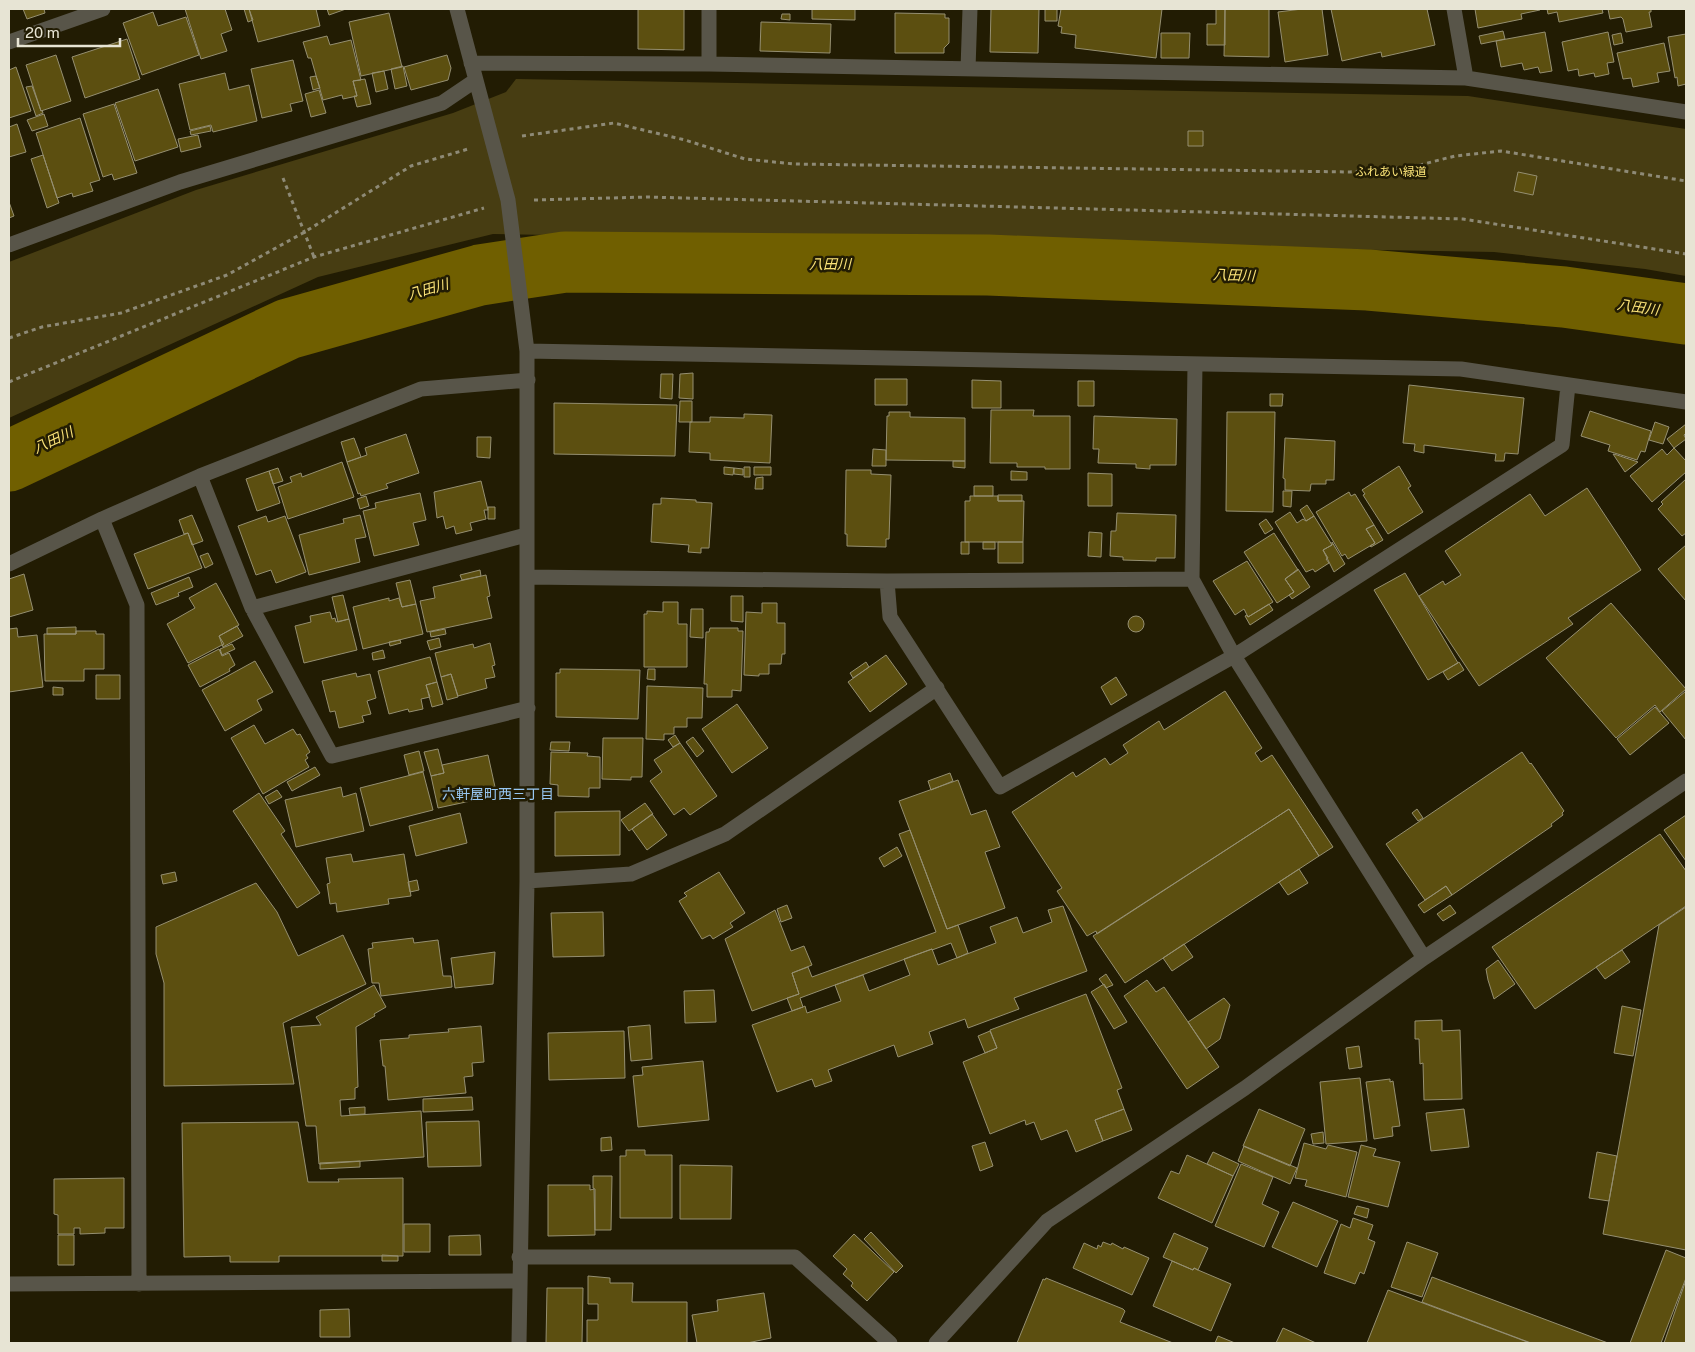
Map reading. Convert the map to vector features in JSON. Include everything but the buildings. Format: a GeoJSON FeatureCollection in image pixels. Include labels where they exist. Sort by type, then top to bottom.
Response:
{"type":"FeatureCollection","features":[{"type":"Feature","properties":{"kind":"street"},"geometry":{"type":"LineString","coordinates":[[9,42],[103,9]]}},
{"type":"Feature","properties":{"kind":"street"},"geometry":{"type":"LineString","coordinates":[[456,9],[508,200],[527,351],[527,881],[518,1343]]}},
{"type":"Feature","properties":{"kind":"street"},"geometry":{"type":"LineString","coordinates":[[709,9],[709,64]]}},
{"type":"Feature","properties":{"kind":"street"},"geometry":{"type":"LineString","coordinates":[[968,69],[970,9]]}},
{"type":"Feature","properties":{"kind":"street"},"geometry":{"type":"LineString","coordinates":[[1454,9],[1466,78]]}},
{"type":"Feature","properties":{"kind":"street"},"geometry":{"type":"LineString","coordinates":[[471,63],[709,64],[1466,78],[1686,112]]}},
{"type":"Feature","properties":{"kind":"street"},"geometry":{"type":"LineString","coordinates":[[9,245],[180,182],[442,104],[476,80]]}},
{"type":"Feature","properties":{"kind":"street"},"geometry":{"type":"LineString","coordinates":[[527,351],[1461,369],[1686,402]]}},
{"type":"Feature","properties":{"kind":"street"},"geometry":{"type":"LineString","coordinates":[[1195,364],[1192,579],[1234,656],[1424,958]]}},
{"type":"Feature","properties":{"kind":"street"},"geometry":{"type":"LineString","coordinates":[[9,564],[102,519],[200,476],[421,388],[528,380]]}},
{"type":"Feature","properties":{"kind":"street"},"geometry":{"type":"LineString","coordinates":[[887,581],[890,617],[1000,787],[1234,656],[1562,445],[1568,385]]}},
{"type":"Feature","properties":{"kind":"street"},"geometry":{"type":"LineString","coordinates":[[200,476],[252,608],[332,756],[528,708]]}},
{"type":"Feature","properties":{"kind":"street"},"geometry":{"type":"LineString","coordinates":[[102,519],[137,604],[139,1284]]}},
{"type":"Feature","properties":{"kind":"street"},"geometry":{"type":"LineString","coordinates":[[252,608],[526,535]]}},
{"type":"Feature","properties":{"kind":"street"},"geometry":{"type":"LineString","coordinates":[[527,577],[887,581],[1192,579]]}},
{"type":"Feature","properties":{"kind":"street"},"geometry":{"type":"LineString","coordinates":[[527,881],[631,874],[725,834],[937,688]]}},
{"type":"Feature","properties":{"kind":"street"},"geometry":{"type":"LineString","coordinates":[[936,1343],[1047,1221],[1245,1088],[1424,958],[1686,781]]}},
{"type":"Feature","properties":{"kind":"street"},"geometry":{"type":"LineString","coordinates":[[519,1257],[795,1257],[890,1343]]}},
{"type":"Feature","properties":{"kind":"street"},"geometry":{"type":"LineString","coordinates":[[9,1284],[519,1281]]}},
{"type":"Feature","properties":{"kind":"path"},"geometry":{"type":"LineString","coordinates":[[522,136],[614,123],[686,140],[745,160],[804,164],[1350,172],[1412,167],[1455,156],[1501,151],[1686,181]]}},
{"type":"Feature","properties":{"kind":"path"},"geometry":{"type":"LineString","coordinates":[[9,338],[42,327],[121,314],[227,275],[303,234],[411,166],[471,148]]}},
{"type":"Feature","properties":{"kind":"path"},"geometry":{"type":"LineString","coordinates":[[274,154],[303,234],[314,257]]}},
{"type":"Feature","properties":{"kind":"path"},"geometry":{"type":"LineString","coordinates":[[9,382],[314,257],[508,200],[647,197],[1462,219],[1686,254]]}},
{"type":"Feature","properties":{"kind":"green space","name":"ふれあい緑道"},"geometry":{"type":"Polygon","coordinates":[[[516,79],[1468,96],[1686,129],[1686,276],[1645,269],[1494,252],[493,234],[318,277],[9,418],[9,262],[196,190],[453,113],[506,92],[516,79]]]}},
{"type":"Feature","properties":{"kind":"waterway","name":"八田川"},"geometry":{"type":"LineString","coordinates":[[9,461],[288,329],[480,275],[565,262],[988,265],[1368,280],[1564,297],[1686,314]]}},
{"type":"Feature","properties":{"kind":"district","name":"六軒屋町西三丁目"},"geometry":{"type":"Point","coordinates":[498,794]}}]}
